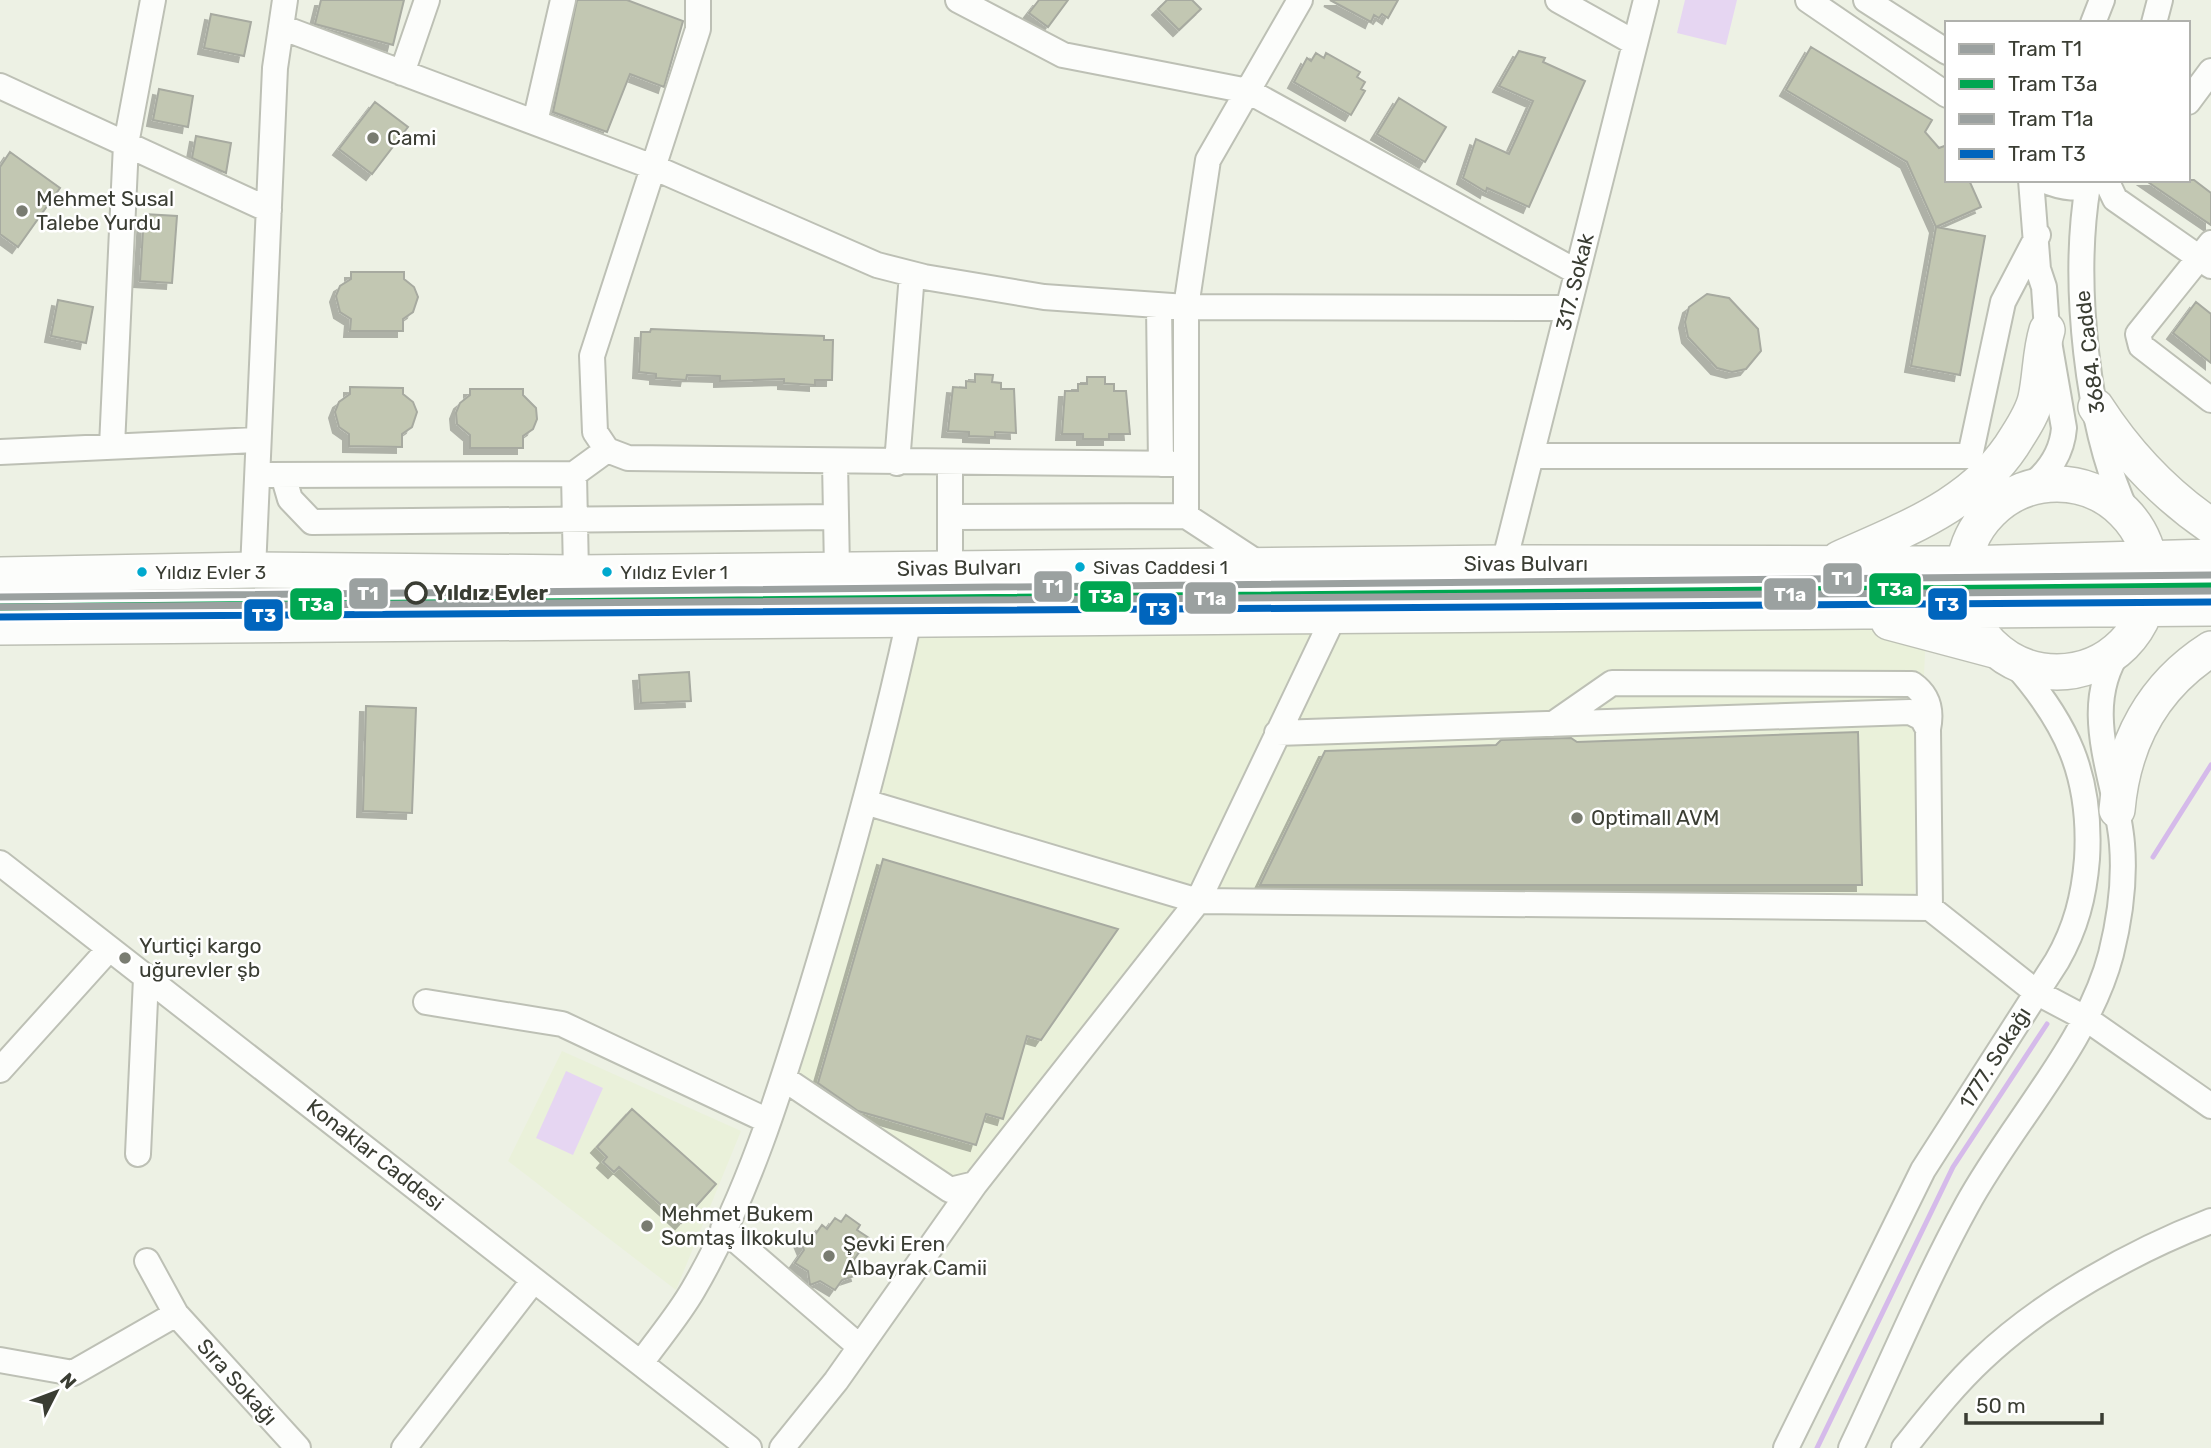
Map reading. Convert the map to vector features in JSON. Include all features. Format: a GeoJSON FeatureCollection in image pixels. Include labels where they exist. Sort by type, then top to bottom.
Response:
{"type":"FeatureCollection","features":[{"type":"Feature","properties":{"kind":"highway"},"geometry":{"type":"LineString","coordinates":[[1826,564],[1932,517],[1974,488],[2000,462],[2022,430],[2036,398],[2040,351],[2047,330]]}},
{"type":"Feature","properties":{"kind":"highway"},"geometry":{"type":"LineString","coordinates":[[2096,407],[2114,434],[2154,480],[2211,526]]}},
{"type":"Feature","properties":{"kind":"highway"},"geometry":{"type":"LineString","coordinates":[[2054,483],[2087,488],[2116,503],[2128,515],[2145,543],[2150,558],[2151,590],[2140,624],[2120,649],[2092,666],[2060,673],[2027,668],[2005,656],[1986,640],[1969,610],[1963,579],[1964,564],[1970,541],[1983,519],[2007,497],[2028,488],[2054,483]]}},
{"type":"Feature","properties":{"kind":"highway","name":"Sivas Bulvarı"},"geometry":{"type":"LineString","coordinates":[[0,575],[253,570],[576,573],[1504,563],[1964,564],[2211,556]]}},
{"type":"Feature","properties":{"kind":"highway"},"geometry":{"type":"LineString","coordinates":[[0,627],[2211,608]]}},
{"type":"Feature","properties":{"kind":"highway"},"geometry":{"type":"LineString","coordinates":[[1845,611],[2005,656]]}},
{"type":"Feature","properties":{"kind":"highway"},"geometry":{"type":"LineString","coordinates":[[2117,810],[2128,750],[2144,716],[2177,674],[2211,649]]}},
{"type":"Feature","properties":{"kind":"street"},"geometry":{"type":"LineString","coordinates":[[112,446],[126,144],[153,0]]}},
{"type":"Feature","properties":{"kind":"street"},"geometry":{"type":"LineString","coordinates":[[253,570],[275,68],[285,0]]}},
{"type":"Feature","properties":{"kind":"street"},"geometry":{"type":"LineString","coordinates":[[402,73],[427,0]]}},
{"type":"Feature","properties":{"kind":"street"},"geometry":{"type":"LineString","coordinates":[[535,122],[563,0]]}},
{"type":"Feature","properties":{"kind":"street"},"geometry":{"type":"LineString","coordinates":[[698,0],[698,29],[592,355],[595,432],[607,450],[628,457],[897,463],[1186,464]]}},
{"type":"Feature","properties":{"kind":"street"},"geometry":{"type":"LineString","coordinates":[[958,0],[1063,55],[1248,91],[1577,272]]}},
{"type":"Feature","properties":{"kind":"street"},"geometry":{"type":"LineString","coordinates":[[1186,516],[1186,307],[1208,160],[1300,0]]}},
{"type":"Feature","properties":{"kind":"street"},"geometry":{"type":"LineString","coordinates":[[1558,0],[1635,43]]}},
{"type":"Feature","properties":{"kind":"street","name":"317. Sokak"},"geometry":{"type":"LineString","coordinates":[[1504,563],[1646,0]]}},
{"type":"Feature","properties":{"kind":"street"},"geometry":{"type":"LineString","coordinates":[[1808,0],[1945,94]]}},
{"type":"Feature","properties":{"kind":"street"},"geometry":{"type":"LineString","coordinates":[[1866,0],[1945,51]]}},
{"type":"Feature","properties":{"kind":"street"},"geometry":{"type":"LineString","coordinates":[[2094,21],[2102,0]]}},
{"type":"Feature","properties":{"kind":"street"},"geometry":{"type":"LineString","coordinates":[[2155,21],[2160,0]]}},
{"type":"Feature","properties":{"kind":"street"},"geometry":{"type":"LineString","coordinates":[[281,27],[653,167],[877,265],[912,274],[1008,293],[1159,306],[1568,308]]}},
{"type":"Feature","properties":{"kind":"street"},"geometry":{"type":"LineString","coordinates":[[2190,99],[2211,71]]}},
{"type":"Feature","properties":{"kind":"street"},"geometry":{"type":"LineString","coordinates":[[0,86],[269,210]]}},
{"type":"Feature","properties":{"kind":"street","name":"3684. Cadde"},"geometry":{"type":"LineString","coordinates":[[2028,488],[2053,462],[2063,438],[2063,419],[2047,330],[2044,287],[2038,269],[2038,235],[2031,182]]}},
{"type":"Feature","properties":{"kind":"street"},"geometry":{"type":"LineString","coordinates":[[2048,182],[2060,187],[2108,185],[2207,255],[2138,334],[2138,339],[2141,346],[2211,400]]}},
{"type":"Feature","properties":{"kind":"street","name":"3684. Cadde"},"geometry":{"type":"LineString","coordinates":[[2108,185],[2082,219],[2081,283],[2085,334],[2105,458],[2128,515]]}},
{"type":"Feature","properties":{"kind":"street"},"geometry":{"type":"LineString","coordinates":[[1531,456],[1970,456],[2004,302],[2038,235]]}},
{"type":"Feature","properties":{"kind":"street"},"geometry":{"type":"LineString","coordinates":[[897,463],[912,274]]}},
{"type":"Feature","properties":{"kind":"street"},"geometry":{"type":"LineString","coordinates":[[1159,306],[1161,464]]}},
{"type":"Feature","properties":{"kind":"street"},"geometry":{"type":"LineString","coordinates":[[0,452],[258,440]]}},
{"type":"Feature","properties":{"kind":"street"},"geometry":{"type":"LineString","coordinates":[[257,475],[574,474],[607,450]]}},
{"type":"Feature","properties":{"kind":"street"},"geometry":{"type":"LineString","coordinates":[[835,461],[837,570]]}},
{"type":"Feature","properties":{"kind":"street"},"geometry":{"type":"LineString","coordinates":[[950,463],[950,568]]}},
{"type":"Feature","properties":{"kind":"street"},"geometry":{"type":"LineString","coordinates":[[574,474],[576,573]]}},
{"type":"Feature","properties":{"kind":"street"},"geometry":{"type":"LineString","coordinates":[[283,475],[290,499],[312,522],[836,517]]}},
{"type":"Feature","properties":{"kind":"street"},"geometry":{"type":"LineString","coordinates":[[950,517],[1186,516],[1261,565]]}},
{"type":"Feature","properties":{"kind":"street"},"geometry":{"type":"LineString","coordinates":[[782,1448],[860,1347],[975,1184],[1198,901],[1335,614]]}},
{"type":"Feature","properties":{"kind":"street"},"geometry":{"type":"LineString","coordinates":[[641,1363],[693,1291],[723,1229],[768,1121],[840,898],[909,621]]}},
{"type":"Feature","properties":{"kind":"street"},"geometry":{"type":"LineString","coordinates":[[1851,1448],[1967,1205],[2100,993],[2119,914],[2123,865],[2117,810],[2107,768],[2100,704],[2107,671],[2120,649]]}},
{"type":"Feature","properties":{"kind":"street","name":"1777. Sokağı"},"geometry":{"type":"LineString","coordinates":[[1786,1448],[1923,1170],[2057,961],[2076,923],[2084,887],[2089,820],[2084,785],[2068,739],[2044,698],[2005,656]]}},
{"type":"Feature","properties":{"kind":"street"},"geometry":{"type":"LineString","coordinates":[[1553,724],[1612,683],[1912,684],[1926,699],[1930,713],[1930,908]]}},
{"type":"Feature","properties":{"kind":"street"},"geometry":{"type":"LineString","coordinates":[[1277,733],[1910,712],[1922,718],[1928,729]]}},
{"type":"Feature","properties":{"kind":"street"},"geometry":{"type":"LineString","coordinates":[[866,802],[1198,901],[1930,908],[2036,992],[2085,1018],[2211,1106]]}},
{"type":"Feature","properties":{"kind":"street","name":"Konaklar Caddesi"},"geometry":{"type":"LineString","coordinates":[[0,863],[750,1448]]}},
{"type":"Feature","properties":{"kind":"street"},"geometry":{"type":"LineString","coordinates":[[0,1070],[109,949]]}},
{"type":"Feature","properties":{"kind":"street"},"geometry":{"type":"LineString","coordinates":[[138,1154],[146,978]]}},
{"type":"Feature","properties":{"kind":"street"},"geometry":{"type":"LineString","coordinates":[[426,1002],[562,1024],[768,1121]]}},
{"type":"Feature","properties":{"kind":"street"},"geometry":{"type":"LineString","coordinates":[[783,1078],[950,1190],[975,1184]]}},
{"type":"Feature","properties":{"kind":"street"},"geometry":{"type":"LineString","coordinates":[[1904,1448],[1966,1374],[2023,1325],[2120,1264],[2211,1221]]}},
{"type":"Feature","properties":{"kind":"street"},"geometry":{"type":"LineString","coordinates":[[723,1229],[860,1347]]}},
{"type":"Feature","properties":{"kind":"street","name":"Sıra Sokağı"},"geometry":{"type":"LineString","coordinates":[[147,1261],[176,1314],[298,1448]]}},
{"type":"Feature","properties":{"kind":"street"},"geometry":{"type":"LineString","coordinates":[[404,1448],[534,1280]]}},
{"type":"Feature","properties":{"kind":"street"},"geometry":{"type":"LineString","coordinates":[[0,1360],[73,1373],[176,1314]]}},
{"type":"Feature","properties":{"kind":"shaded area"},"geometry":{"type":"Polygon","coordinates":[[[1685,0],[1737,0],[1726,45],[1677,33],[1685,0]]]}},
{"type":"Feature","properties":{"kind":"shaded area"},"geometry":{"type":"Polygon","coordinates":[[[1928,583],[1914,908],[1202,902],[961,1199],[785,1078],[929,596],[1928,583]]]}},
{"type":"Feature","properties":{"kind":"shaded area","name":"Mehmet Bukem Somtaş İlkokulu"},"geometry":{"type":"Polygon","coordinates":[[[562,1051],[741,1131],[676,1290],[508,1161],[562,1051]]]}},
{"type":"Feature","properties":{"kind":"shaded area"},"geometry":{"type":"Polygon","coordinates":[[[566,1071],[603,1088],[573,1155],[536,1138],[566,1071]]]}},
{"type":"Feature","properties":{"kind":"building"},"geometry":{"type":"Polygon","coordinates":[[[321,0],[404,0],[393,45],[315,24],[321,0]]]}},
{"type":"Feature","properties":{"kind":"building"},"geometry":{"type":"Polygon","coordinates":[[[577,0],[627,0],[683,21],[664,87],[630,74],[607,132],[553,112],[577,0]]]}},
{"type":"Feature","properties":{"kind":"building"},"geometry":{"type":"Polygon","coordinates":[[[1039,0],[1068,0],[1048,27],[1029,13],[1039,0]]]}},
{"type":"Feature","properties":{"kind":"building"},"geometry":{"type":"Polygon","coordinates":[[[1167,0],[1192,0],[1201,9],[1179,30],[1158,9],[1167,0]]]}},
{"type":"Feature","properties":{"kind":"building"},"geometry":{"type":"Polygon","coordinates":[[[1330,0],[1398,0],[1388,18],[1382,14],[1379,18],[1374,15],[1371,22],[1330,0]]]}},
{"type":"Feature","properties":{"kind":"building"},"geometry":{"type":"Polygon","coordinates":[[[211,14],[251,22],[244,56],[204,48],[211,14]]]}},
{"type":"Feature","properties":{"kind":"building"},"geometry":{"type":"Polygon","coordinates":[[[1811,47],[1932,120],[1925,132],[1939,148],[1945,146],[1945,182],[1970,182],[1981,207],[1936,227],[1907,162],[1786,90],[1811,47]]]}},
{"type":"Feature","properties":{"kind":"building"},"geometry":{"type":"Polygon","coordinates":[[[1519,51],[1545,58],[1543,62],[1585,81],[1529,207],[1487,188],[1486,192],[1463,178],[1476,139],[1509,154],[1533,101],[1499,86],[1519,51]]]}},
{"type":"Feature","properties":{"kind":"building"},"geometry":{"type":"Polygon","coordinates":[[[1316,53],[1324,58],[1326,53],[1360,72],[1357,77],[1365,82],[1361,89],[1365,91],[1351,115],[1294,82],[1307,58],[1311,61],[1316,53]]]}},
{"type":"Feature","properties":{"kind":"building"},"geometry":{"type":"Polygon","coordinates":[[[159,89],[193,96],[188,127],[153,120],[159,89]]]}},
{"type":"Feature","properties":{"kind":"building"},"geometry":{"type":"Polygon","coordinates":[[[1399,98],[1446,127],[1425,162],[1377,134],[1399,98]]]}},
{"type":"Feature","properties":{"kind":"building","name":"Cami"},"geometry":{"type":"Polygon","coordinates":[[[375,102],[408,127],[372,174],[339,149],[375,102]]]}},
{"type":"Feature","properties":{"kind":"building"},"geometry":{"type":"Polygon","coordinates":[[[196,136],[231,143],[226,173],[192,158],[196,136]]]}},
{"type":"Feature","properties":{"kind":"building","name":"Mehmet Susal Talebe Yurdu"},"geometry":{"type":"Polygon","coordinates":[[[10,152],[60,188],[18,247],[0,234],[0,167],[10,152]]]}},
{"type":"Feature","properties":{"kind":"building"},"geometry":{"type":"Polygon","coordinates":[[[2194,180],[2211,193],[2211,225],[2148,182],[2194,180]]]}},
{"type":"Feature","properties":{"kind":"building"},"geometry":{"type":"Polygon","coordinates":[[[144,214],[177,216],[172,283],[140,281],[144,214]]]}},
{"type":"Feature","properties":{"kind":"building"},"geometry":{"type":"Polygon","coordinates":[[[1936,227],[1985,236],[1960,375],[1911,366],[1936,227]]]}},
{"type":"Feature","properties":{"kind":"building"},"geometry":{"type":"Polygon","coordinates":[[[351,272],[404,272],[404,279],[414,287],[418,297],[413,312],[403,319],[403,331],[350,331],[351,319],[340,312],[336,296],[340,286],[351,279],[351,272]]]}},
{"type":"Feature","properties":{"kind":"building"},"geometry":{"type":"Polygon","coordinates":[[[1707,294],[1729,298],[1758,329],[1761,351],[1746,369],[1732,372],[1717,368],[1688,337],[1685,322],[1689,307],[1707,294]]]}},
{"type":"Feature","properties":{"kind":"building"},"geometry":{"type":"Polygon","coordinates":[[[58,300],[93,307],[86,343],[51,336],[58,300]]]}},
{"type":"Feature","properties":{"kind":"building"},"geometry":{"type":"Polygon","coordinates":[[[2196,302],[2211,314],[2211,363],[2173,333],[2196,302]]]}},
{"type":"Feature","properties":{"kind":"building"},"geometry":{"type":"Polygon","coordinates":[[[651,329],[824,336],[824,340],[833,340],[832,380],[815,380],[815,385],[784,383],[784,379],[720,381],[720,376],[687,375],[686,380],[656,378],[656,374],[639,372],[641,332],[650,332],[651,329]]]}},
{"type":"Feature","properties":{"kind":"building"},"geometry":{"type":"Polygon","coordinates":[[[975,374],[993,375],[992,382],[1001,383],[1001,389],[1014,389],[1016,433],[995,432],[995,437],[969,436],[969,432],[948,431],[953,387],[966,388],[966,381],[975,382],[975,374]]]}},
{"type":"Feature","properties":{"kind":"building"},"geometry":{"type":"Polygon","coordinates":[[[1087,377],[1105,377],[1105,384],[1114,384],[1114,391],[1126,391],[1130,434],[1109,434],[1109,439],[1083,439],[1083,434],[1062,434],[1065,391],[1078,391],[1078,384],[1087,384],[1087,377]]]}},
{"type":"Feature","properties":{"kind":"building"},"geometry":{"type":"Polygon","coordinates":[[[350,387],[403,388],[403,394],[413,402],[417,412],[412,427],[402,434],[402,447],[349,446],[349,434],[339,427],[335,412],[339,402],[350,394],[350,387]]]}},
{"type":"Feature","properties":{"kind":"building"},"geometry":{"type":"Polygon","coordinates":[[[470,389],[523,389],[523,395],[536,408],[537,419],[533,429],[523,436],[523,448],[470,448],[470,435],[457,424],[456,413],[460,403],[470,395],[470,389]]]}},
{"type":"Feature","properties":{"kind":"building"},"geometry":{"type":"Polygon","coordinates":[[[689,672],[691,701],[641,703],[639,675],[689,672]]]}},
{"type":"Feature","properties":{"kind":"building"},"geometry":{"type":"Polygon","coordinates":[[[366,706],[416,708],[412,813],[363,811],[366,706]]]}},
{"type":"Feature","properties":{"kind":"building","name":"Optimall AVM"},"geometry":{"type":"Polygon","coordinates":[[[1858,732],[1862,885],[1260,885],[1325,751],[1496,745],[1501,740],[1571,738],[1577,742],[1858,732]]]}},
{"type":"Feature","properties":{"kind":"building"},"geometry":{"type":"Polygon","coordinates":[[[883,859],[1118,929],[1041,1040],[1027,1036],[1003,1119],[986,1114],[976,1145],[858,1111],[818,1083],[883,859]]]}},
{"type":"Feature","properties":{"kind":"building"},"geometry":{"type":"Polygon","coordinates":[[[632,1109],[716,1184],[681,1223],[619,1167],[614,1172],[603,1162],[607,1157],[597,1147],[632,1109]]]}},
{"type":"Feature","properties":{"kind":"building","name":"Şevki Eren Albayrak Camii"},"geometry":{"type":"Polygon","coordinates":[[[846,1215],[860,1225],[857,1230],[869,1238],[853,1261],[857,1275],[842,1280],[835,1290],[820,1281],[810,1285],[808,1271],[795,1263],[804,1250],[799,1238],[814,1236],[822,1225],[827,1229],[835,1218],[841,1222],[846,1215]]]}},
{"type":"Feature","properties":{"kind":"waterway"},"geometry":{"type":"LineString","coordinates":[[2153,857],[2211,765]]}},
{"type":"Feature","properties":{"kind":"waterway"},"geometry":{"type":"LineString","coordinates":[[1817,1448],[1953,1167],[2047,1024]]}},
{"type":"Feature","properties":{"kind":"tram line","name":"T1"},"geometry":{"type":"LineString","coordinates":[[0,597],[2211,575]]}},
{"type":"Feature","properties":{"kind":"tram line","name":"T3a"},"geometry":{"type":"LineString","coordinates":[[0,607],[2211,586]]}},
{"type":"Feature","properties":{"kind":"tram line","name":"T1a"},"geometry":{"type":"LineString","coordinates":[[0,607],[2211,591]]}},
{"type":"Feature","properties":{"kind":"tram line","name":"T3"},"geometry":{"type":"LineString","coordinates":[[0,617],[2211,602]]}},
{"type":"Feature","properties":{"kind":"place","name":"Cami"},"geometry":{"type":"Point","coordinates":[373,138]}},
{"type":"Feature","properties":{"kind":"place","name":"Mehmet Susal Talebe Yurdu"},"geometry":{"type":"Point","coordinates":[22,211]}},
{"type":"Feature","properties":{"kind":"place","name":"Sivas Caddesi 1"},"geometry":{"type":"Point","coordinates":[1080,567]}},
{"type":"Feature","properties":{"kind":"place","name":"Yıldız Evler 3"},"geometry":{"type":"Point","coordinates":[142,572]}},
{"type":"Feature","properties":{"kind":"place","name":"Yıldız Evler 1"},"geometry":{"type":"Point","coordinates":[607,572]}},
{"type":"Feature","properties":{"kind":"place","name":"Yıldız Evler"},"geometry":{"type":"Point","coordinates":[416,593]}},
{"type":"Feature","properties":{"kind":"place","name":"Optimall AVM"},"geometry":{"type":"Point","coordinates":[1577,818]}},
{"type":"Feature","properties":{"kind":"place","name":"Yurtiçi kargo uğurevler şb"},"geometry":{"type":"Point","coordinates":[125,958]}},
{"type":"Feature","properties":{"kind":"place","name":"Mehmet Bukem Somtaş İlkokulu"},"geometry":{"type":"Point","coordinates":[647,1226]}},
{"type":"Feature","properties":{"kind":"place","name":"Şevki Eren Albayrak Camii"},"geometry":{"type":"Point","coordinates":[829,1256]}}]}
